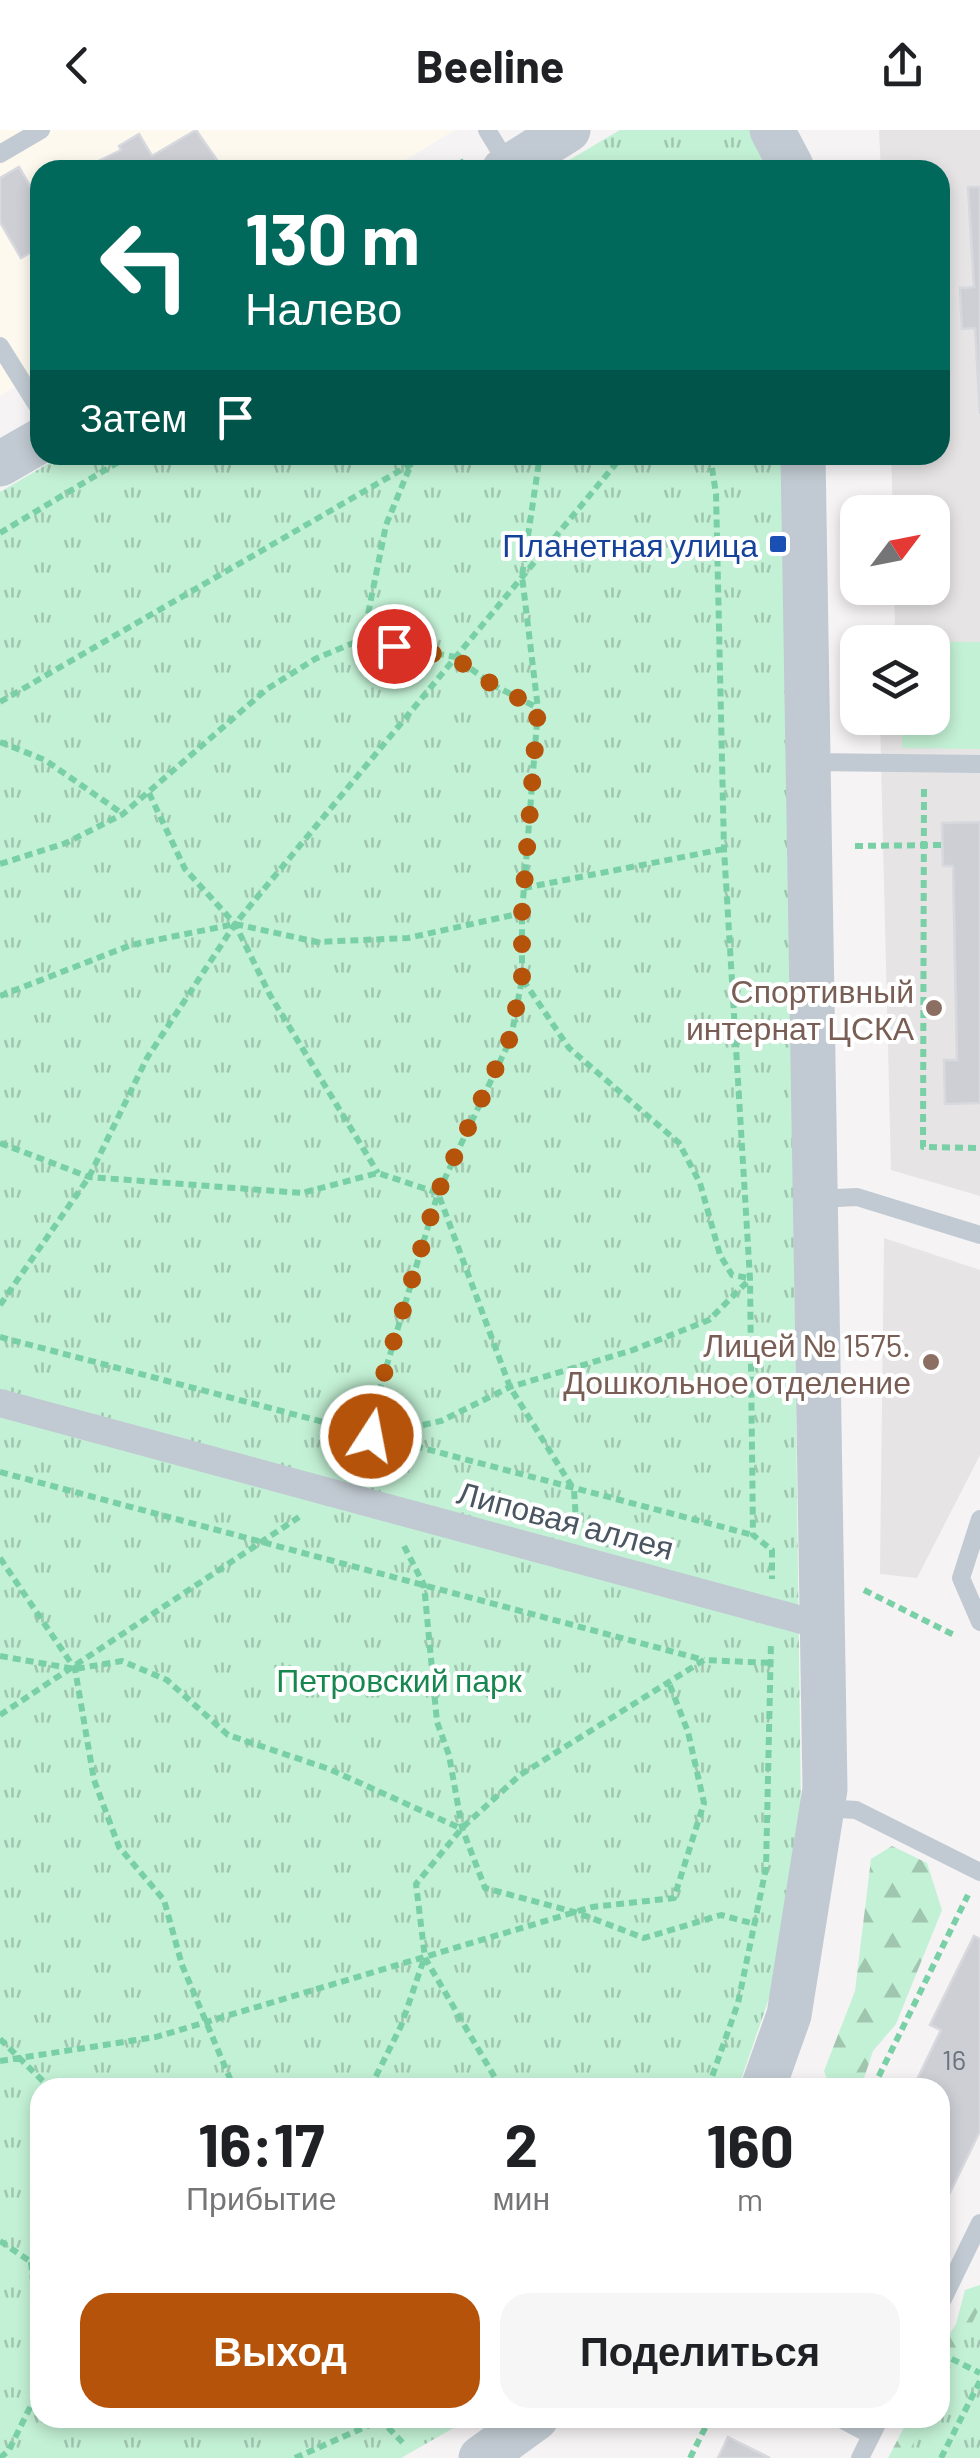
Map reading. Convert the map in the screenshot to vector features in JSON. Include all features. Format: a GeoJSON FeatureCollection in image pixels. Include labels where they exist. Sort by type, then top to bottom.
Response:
{"type":"FeatureCollection","features":[{"type":"Feature","properties":{"kind":"street"},"geometry":{"type":"LineString","coordinates":[[0,464],[30,447]]}},
{"type":"Feature","properties":{"kind":"street"},"geometry":{"type":"LineString","coordinates":[[767,2078],[789,2014],[822,1808],[824,1626],[803,465]]}},
{"type":"Feature","properties":{"kind":"street","name":"Липовая аллея"},"geometry":{"type":"LineString","coordinates":[[0,1403],[824,1626]]}},
{"type":"Feature","properties":{"kind":"street"},"geometry":{"type":"LineString","coordinates":[[480,2458],[522,2428]]}},
{"type":"Feature","properties":{"kind":"lane"},"geometry":{"type":"LineString","coordinates":[[0,154],[41,130]]}},
{"type":"Feature","properties":{"kind":"lane"},"geometry":{"type":"LineString","coordinates":[[0,346],[30,394]]}},
{"type":"Feature","properties":{"kind":"lane"},"geometry":{"type":"LineString","coordinates":[[809,762],[980,764]]}},
{"type":"Feature","properties":{"kind":"lane"},"geometry":{"type":"LineString","coordinates":[[818,1199],[857,1197],[980,1235]]}},
{"type":"Feature","properties":{"kind":"lane"},"geometry":{"type":"LineString","coordinates":[[980,1518],[962,1578],[980,1622]]}},
{"type":"Feature","properties":{"kind":"lane"},"geometry":{"type":"LineString","coordinates":[[822,1808],[856,1810],[980,1872]]}},
{"type":"Feature","properties":{"kind":"lane"},"geometry":{"type":"LineString","coordinates":[[950,2284],[980,2223]]}},
{"type":"Feature","properties":{"kind":"lane"},"geometry":{"type":"LineString","coordinates":[[858,2428],[871,2435]]}},
{"type":"Feature","properties":{"kind":"lane"},"geometry":{"type":"LineString","coordinates":[[860,2458],[875,2428]]}},
{"type":"Feature","properties":{"kind":"path"},"geometry":{"type":"LineString","coordinates":[[0,533],[113,465]]}},
{"type":"Feature","properties":{"kind":"path"},"geometry":{"type":"LineString","coordinates":[[0,702],[414,465]]}},
{"type":"Feature","properties":{"kind":"path"},"geometry":{"type":"LineString","coordinates":[[365,1469],[381,1384],[438,1192],[510,1038],[522,979],[522,913],[538,708],[522,576],[539,465]]}},
{"type":"Feature","properties":{"kind":"path"},"geometry":{"type":"LineString","coordinates":[[0,1305],[89,1177],[147,1058],[235,924],[615,465]]}},
{"type":"Feature","properties":{"kind":"path"},"geometry":{"type":"LineString","coordinates":[[712,465],[716,494],[724,849],[750,1279],[753,1535]]}},
{"type":"Feature","properties":{"kind":"path"},"geometry":{"type":"LineString","coordinates":[[363,640],[386,524],[409,469]]}},
{"type":"Feature","properties":{"kind":"path"},"geometry":{"type":"LineString","coordinates":[[0,864],[66,843],[123,814],[268,689],[315,660],[363,640],[455,658],[493,685],[538,708]]}},
{"type":"Feature","properties":{"kind":"path"},"geometry":{"type":"LineString","coordinates":[[0,742],[46,760],[123,814]]}},
{"type":"Feature","properties":{"kind":"path"},"geometry":{"type":"LineString","coordinates":[[924,763],[923,1146],[980,1148]]}},
{"type":"Feature","properties":{"kind":"path"},"geometry":{"type":"LineString","coordinates":[[149,793],[185,868],[235,924],[270,996],[378,1173]]}},
{"type":"Feature","properties":{"kind":"path"},"geometry":{"type":"LineString","coordinates":[[855,846],[942,844]]}},
{"type":"Feature","properties":{"kind":"path"},"geometry":{"type":"LineString","coordinates":[[524,888],[724,849]]}},
{"type":"Feature","properties":{"kind":"path"},"geometry":{"type":"LineString","coordinates":[[0,996],[130,945],[235,924],[318,942],[408,938],[522,913]]}},
{"type":"Feature","properties":{"kind":"path"},"geometry":{"type":"LineString","coordinates":[[522,979],[569,1048],[678,1143],[700,1183],[720,1254],[732,1274],[750,1279]]}},
{"type":"Feature","properties":{"kind":"path"},"geometry":{"type":"LineString","coordinates":[[0,1143],[89,1177],[302,1193],[378,1173],[438,1192]]}},
{"type":"Feature","properties":{"kind":"path"},"geometry":{"type":"LineString","coordinates":[[438,1192],[510,1387],[574,1490],[576,1520]]}},
{"type":"Feature","properties":{"kind":"path"},"geometry":{"type":"LineString","coordinates":[[371,1436],[440,1421],[510,1387],[633,1350],[709,1320],[750,1279]]}},
{"type":"Feature","properties":{"kind":"path"},"geometry":{"type":"LineString","coordinates":[[0,1337],[753,1535],[772,1550]]}},
{"type":"Feature","properties":{"kind":"path"},"geometry":{"type":"LineString","coordinates":[[0,1472],[704,1660],[772,1663],[766,1868],[738,2003],[712,2078]]}},
{"type":"Feature","properties":{"kind":"path"},"geometry":{"type":"LineString","coordinates":[[0,1715],[293,1522]]}},
{"type":"Feature","properties":{"kind":"path"},"geometry":{"type":"LineString","coordinates":[[405,1550],[424,1585],[437,1722],[449,1755],[462,1828],[485,1888],[578,1913],[644,1938],[721,1915],[755,1924]]}},
{"type":"Feature","properties":{"kind":"path"},"geometry":{"type":"LineString","coordinates":[[0,1558],[74,1669],[94,1780],[112,1830],[119,1847],[164,1900],[182,1965],[230,2078]]}},
{"type":"Feature","properties":{"kind":"path"},"geometry":{"type":"LineString","coordinates":[[864,1590],[964,1639]]}},
{"type":"Feature","properties":{"kind":"path"},"geometry":{"type":"LineString","coordinates":[[0,1656],[74,1669],[122,1660],[167,1680],[228,1735],[328,1769],[462,1828]]}},
{"type":"Feature","properties":{"kind":"path"},"geometry":{"type":"LineString","coordinates":[[375,2078],[402,2026],[424,1958],[416,1884],[462,1828],[520,1776],[704,1660]]}},
{"type":"Feature","properties":{"kind":"path"},"geometry":{"type":"LineString","coordinates":[[0,2061],[156,2037],[592,1907],[674,1898],[704,1802],[688,1732],[669,1683]]}},
{"type":"Feature","properties":{"kind":"path"},"geometry":{"type":"LineString","coordinates":[[878,2078],[980,1872]]}},
{"type":"Feature","properties":{"kind":"path"},"geometry":{"type":"LineString","coordinates":[[424,1958],[495,2078]]}},
{"type":"Feature","properties":{"kind":"path"},"geometry":{"type":"LineString","coordinates":[[0,2039],[39,2078]]}},
{"type":"Feature","properties":{"kind":"path"},"geometry":{"type":"LineString","coordinates":[[0,2241],[30,2258]]}},
{"type":"Feature","properties":{"kind":"path"},"geometry":{"type":"LineString","coordinates":[[950,2358],[980,2373]]}},
{"type":"Feature","properties":{"kind":"path"},"geometry":{"type":"LineString","coordinates":[[942,2458],[980,2381]]}},
{"type":"Feature","properties":{"kind":"path"},"geometry":{"type":"LineString","coordinates":[[0,2458],[10,2450],[30,2408]]}},
{"type":"Feature","properties":{"kind":"path"},"geometry":{"type":"LineString","coordinates":[[294,2458],[360,2428]]}},
{"type":"Feature","properties":{"kind":"path"},"geometry":{"type":"LineString","coordinates":[[390,2428],[404,2444]]}},
{"type":"Feature","properties":{"kind":"path"},"geometry":{"type":"LineString","coordinates":[[690,2458],[705,2428]]}},
{"type":"Feature","properties":{"kind":"shaded area"},"geometry":{"type":"Polygon","coordinates":[[[0,130],[455,130],[406,160],[30,160],[30,377],[0,396],[0,130]]]}},
{"type":"Feature","properties":{"kind":"shaded area","name":"Спортивный интернат ЦСКА"},"geometry":{"type":"Polygon","coordinates":[[[879,130],[980,130],[980,1196],[891,1170],[880,735],[950,735],[950,625],[895,625],[894,605],[950,605],[950,495],[892,495],[891,465],[950,465],[950,160],[880,160],[879,130]]]}},
{"type":"Feature","properties":{"kind":"shaded area","name":"Лицей № 1575. Дошкольное отделение"},"geometry":{"type":"Polygon","coordinates":[[[884,1238],[980,1270],[980,1455],[917,1578],[880,1574],[884,1238]]]}},
{"type":"Feature","properties":{"kind":"green space"},"geometry":{"type":"Polygon","coordinates":[[[620,130],[757,130],[768,160],[569,160],[620,130]]]}},
{"type":"Feature","properties":{"kind":"green space","name":"Петровский парк"},"geometry":{"type":"Polygon","coordinates":[[[46,465],[784,465],[801,1812],[778,1972],[742,2078],[30,2078],[30,2428],[454,2428],[401,2458],[0,2458],[0,492],[46,465]]]}},
{"type":"Feature","properties":{"kind":"green space"},"geometry":{"type":"Polygon","coordinates":[[[950,642],[980,642],[980,749],[902,748],[902,735],[950,735],[950,642]]]}},
{"type":"Feature","properties":{"kind":"green space"},"geometry":{"type":"Polygon","coordinates":[[[892,1846],[927,1863],[942,1910],[896,2024],[873,2051],[864,2078],[827,2078],[824,2071],[855,1991],[871,1859],[892,1846]]]}},
{"type":"Feature","properties":{"kind":"green space"},"geometry":{"type":"Polygon","coordinates":[[[980,2285],[980,2458],[888,2458],[904,2428],[950,2428],[950,2333],[965,2290],[980,2285]]]}},
{"type":"Feature","properties":{"kind":"green space"},"geometry":{"type":"Polygon","coordinates":[[[980,2307],[980,2450],[976,2458],[906,2458],[921,2428],[950,2428],[950,2368],[980,2307]]]}},
{"type":"Feature","properties":{"kind":"building"},"geometry":{"type":"Polygon","coordinates":[[[196,130],[217,160],[100,160],[121,150],[119,146],[139,134],[152,156],[196,130]]]}},
{"type":"Feature","properties":{"kind":"building"},"geometry":{"type":"Polygon","coordinates":[[[19,167],[30,186],[30,253],[21,258],[0,222],[0,178],[19,167]]]}},
{"type":"Feature","properties":{"kind":"building"},"geometry":{"type":"Polygon","coordinates":[[[968,187],[980,187],[980,414],[975,328],[962,329],[960,288],[974,287],[968,187]]]}},
{"type":"Feature","properties":{"kind":"building","name":"Спортивный интернат ЦСКА"},"geometry":{"type":"Polygon","coordinates":[[[980,822],[980,1103],[945,1104],[944,1060],[957,1060],[953,866],[943,866],[942,823],[980,822]]]}},
{"type":"Feature","properties":{"kind":"building"},"geometry":{"type":"Polygon","coordinates":[[[974,1936],[980,1939],[980,2131],[950,2192],[950,2078],[918,2078],[941,2030],[930,2025],[974,1936]]]}},
{"type":"Feature","properties":{"kind":"building"},"geometry":{"type":"Polygon","coordinates":[[[728,2437],[770,2458],[718,2458],[728,2437]]]}},
{"type":"Feature","properties":{"kind":"place","name":"Планетная улица"},"geometry":{"type":"Point","coordinates":[778,544]}},
{"type":"Feature","properties":{"kind":"place","name":"Спортивный интернат ЦСКА"},"geometry":{"type":"Point","coordinates":[934,1008]}},
{"type":"Feature","properties":{"kind":"place","name":"Лицей № 1575. Дошкольное отделение"},"geometry":{"type":"Point","coordinates":[931,1362]}},
{"type":"Feature","properties":{"kind":"route"},"geometry":{"type":"LineString","coordinates":[[371,1436],[381,1384],[438,1192],[510,1038],[522,979],[522,913],[538,708],[493,685],[455,658],[394,646]]}}]}
